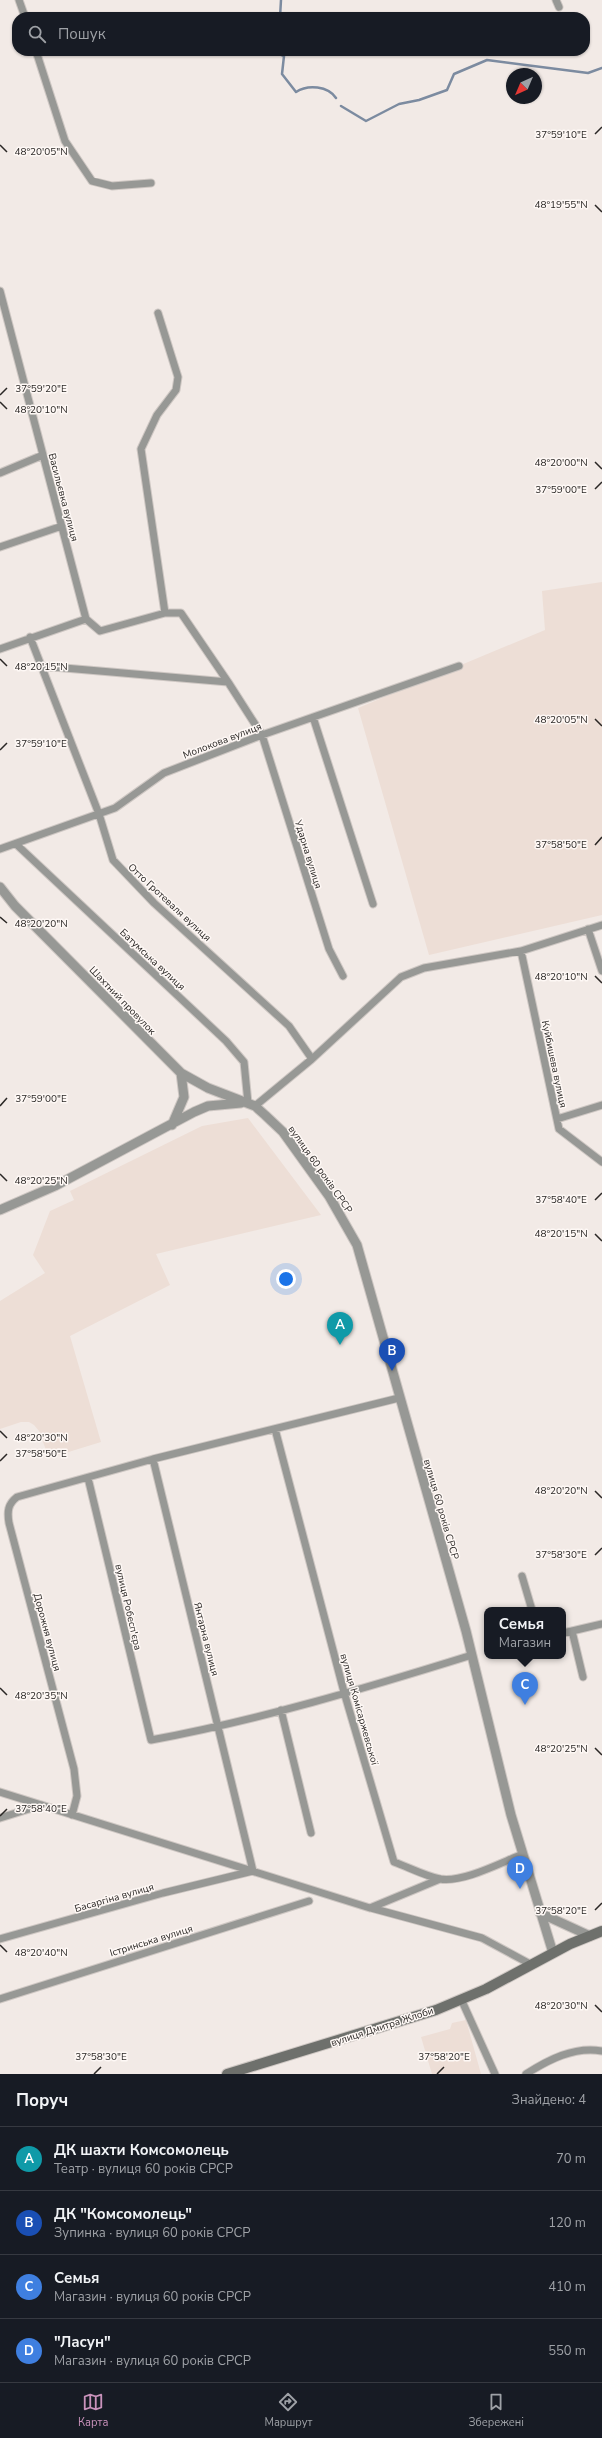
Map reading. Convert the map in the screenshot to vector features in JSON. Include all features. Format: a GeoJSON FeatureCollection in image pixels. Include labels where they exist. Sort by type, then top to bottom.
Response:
{"type":"FeatureCollection","features":[{"type":"Feature","properties":{"kind":"main road","name":"вулиця Дмитра Жлоби"},"geometry":{"type":"LineString","coordinates":[[227,2074],[411,2019],[461,1999],[532,1965],[553,1953],[602,1931]]}},
{"type":"Feature","properties":{"kind":"street"},"geometry":{"type":"LineString","coordinates":[[19,0],[23,12]]}},
{"type":"Feature","properties":{"kind":"street"},"geometry":{"type":"LineString","coordinates":[[38,56],[65,141],[92,181],[112,186],[151,183]]}},
{"type":"Feature","properties":{"kind":"street","name":"Васильєвка вулиця"},"geometry":{"type":"LineString","coordinates":[[0,291],[86,619]]}},
{"type":"Feature","properties":{"kind":"street"},"geometry":{"type":"LineString","coordinates":[[0,648],[86,619],[100,631],[165,613],[141,449],[157,415],[176,390],[178,377],[158,313]]}},
{"type":"Feature","properties":{"kind":"street"},"geometry":{"type":"LineString","coordinates":[[0,473],[43,455]]}},
{"type":"Feature","properties":{"kind":"street"},"geometry":{"type":"LineString","coordinates":[[0,547],[62,526]]}},
{"type":"Feature","properties":{"kind":"street","name":"Ударна вулиця"},"geometry":{"type":"LineString","coordinates":[[165,613],[181,613],[262,735],[329,949],[343,976]]}},
{"type":"Feature","properties":{"kind":"street","name":"Отто Гротеваля вулиця"},"geometry":{"type":"LineString","coordinates":[[30,637],[99,814],[107,848],[122,872],[289,1026],[312,1059]]}},
{"type":"Feature","properties":{"kind":"street"},"geometry":{"type":"LineString","coordinates":[[41,666],[228,682]]}},
{"type":"Feature","properties":{"kind":"street","name":"Молокова вулиця"},"geometry":{"type":"LineString","coordinates":[[0,849],[115,808],[164,773],[262,735],[459,666]]}},
{"type":"Feature","properties":{"kind":"street"},"geometry":{"type":"LineString","coordinates":[[313,717],[373,904]]}},
{"type":"Feature","properties":{"kind":"street","name":"Батумська вулиця"},"geometry":{"type":"LineString","coordinates":[[16,844],[226,1041],[244,1062],[244,1072],[252,1104]]}},
{"type":"Feature","properties":{"kind":"street","name":"Шахтний провулок"},"geometry":{"type":"LineString","coordinates":[[0,887],[15,906],[181,1073],[208,1088],[252,1104]]}},
{"type":"Feature","properties":{"kind":"street"},"geometry":{"type":"LineString","coordinates":[[0,1210],[54,1186],[208,1106],[223,1103],[252,1104],[312,1059],[401,977],[424,968],[521,951],[602,925]]}},
{"type":"Feature","properties":{"kind":"street"},"geometry":{"type":"LineString","coordinates":[[588,929],[602,971]]}},
{"type":"Feature","properties":{"kind":"street","name":"Куйбишева вулиця"},"geometry":{"type":"LineString","coordinates":[[521,951],[559,1129],[602,1162]]}},
{"type":"Feature","properties":{"kind":"street"},"geometry":{"type":"LineString","coordinates":[[172,1125],[184,1097],[181,1073]]}},
{"type":"Feature","properties":{"kind":"street","name":"вулиця 60 років СРСР"},"geometry":{"type":"LineString","coordinates":[[252,1104],[283,1132],[338,1210],[349,1228],[364,1262],[399,1398],[472,1655],[523,1854],[553,1953]]}},
{"type":"Feature","properties":{"kind":"street"},"geometry":{"type":"LineString","coordinates":[[557,1119],[602,1105]]}},
{"type":"Feature","properties":{"kind":"street"},"geometry":{"type":"LineString","coordinates":[[88,1478],[153,1459],[399,1398]]}},
{"type":"Feature","properties":{"kind":"street","name":"вулиця Комісаржевської"},"geometry":{"type":"LineString","coordinates":[[276,1429],[344,1692],[394,1862],[440,1879],[453,1879],[477,1872],[523,1854]]}},
{"type":"Feature","properties":{"kind":"street","name":"Янтарна вулиця"},"geometry":{"type":"LineString","coordinates":[[153,1459],[254,1871]]}},
{"type":"Feature","properties":{"kind":"street","name":"Дорожня вулиця"},"geometry":{"type":"LineString","coordinates":[[72,1815],[77,1796],[74,1769],[9,1523],[8,1508],[11,1502],[18,1497],[88,1478]]}},
{"type":"Feature","properties":{"kind":"street","name":"вулиця Робесп'єра"},"geometry":{"type":"LineString","coordinates":[[88,1478],[150,1740],[218,1728]]}},
{"type":"Feature","properties":{"kind":"street"},"geometry":{"type":"LineString","coordinates":[[522,1576],[531,1607]]}},
{"type":"Feature","properties":{"kind":"street"},"geometry":{"type":"LineString","coordinates":[[566,1632],[602,1624]]}},
{"type":"Feature","properties":{"kind":"street"},"geometry":{"type":"LineString","coordinates":[[572,1631],[583,1677]]}},
{"type":"Feature","properties":{"kind":"street"},"geometry":{"type":"LineString","coordinates":[[218,1728],[472,1655]]}},
{"type":"Feature","properties":{"kind":"street"},"geometry":{"type":"LineString","coordinates":[[282,1710],[311,1833]]}},
{"type":"Feature","properties":{"kind":"street"},"geometry":{"type":"LineString","coordinates":[[0,1792],[370,1908],[482,1938],[532,1965]]}},
{"type":"Feature","properties":{"kind":"street"},"geometry":{"type":"LineString","coordinates":[[0,1818],[42,1805]]}},
{"type":"Feature","properties":{"kind":"street","name":"Басаргіна вулиця"},"geometry":{"type":"LineString","coordinates":[[0,1939],[233,1875],[254,1871]]}},
{"type":"Feature","properties":{"kind":"street"},"geometry":{"type":"LineString","coordinates":[[370,1908],[440,1879]]}},
{"type":"Feature","properties":{"kind":"street","name":"Істринська вулиця"},"geometry":{"type":"LineString","coordinates":[[0,2000],[309,1901]]}},
{"type":"Feature","properties":{"kind":"street"},"geometry":{"type":"LineString","coordinates":[[540,1913],[590,1936]]}},
{"type":"Feature","properties":{"kind":"street"},"geometry":{"type":"LineString","coordinates":[[461,1999],[495,2074]]}},
{"type":"Feature","properties":{"kind":"street"},"geometry":{"type":"LineString","coordinates":[[526,2074],[551,2058],[584,2051],[602,2051]]}},
{"type":"Feature","properties":{"kind":"shaded area"},"geometry":{"type":"Polygon","coordinates":[[[602,582],[602,915],[429,955],[358,708],[545,630],[542,591],[602,582]]]}},
{"type":"Feature","properties":{"kind":"shaded area"},"geometry":{"type":"Polygon","coordinates":[[[248,1118],[321,1215],[156,1254],[170,1285],[70,1336],[101,1442],[49,1458],[39,1431],[29,1422],[21,1422],[0,1429],[0,1301],[45,1273],[33,1255],[50,1211],[74,1200],[70,1191],[202,1126],[248,1118]]]}},
{"type":"Feature","properties":{"kind":"shaded area"},"geometry":{"type":"Polygon","coordinates":[[[466,2020],[481,2074],[432,2074],[421,2037],[450,2029],[452,2023],[466,2020]]]}},
{"type":"Feature","properties":{"kind":"waterway"},"geometry":{"type":"LineString","coordinates":[[280,12],[281,0]]}},
{"type":"Feature","properties":{"kind":"waterway"},"geometry":{"type":"LineString","coordinates":[[284,56],[282,74],[296,92],[301,89],[312,87],[328,91],[336,98]]}},
{"type":"Feature","properties":{"kind":"waterway"},"geometry":{"type":"LineString","coordinates":[[341,106],[366,121],[399,104],[419,100],[447,90],[454,74],[487,60],[588,73],[602,68]]}},
{"type":"Feature","properties":{"kind":"place","name":"ДК шахти Комсомолець"},"geometry":{"type":"Point","coordinates":[340,1345]}},
{"type":"Feature","properties":{"kind":"place","name":"ДК \"Комсомолець\""},"geometry":{"type":"Point","coordinates":[392,1371]}},
{"type":"Feature","properties":{"kind":"place","name":"Семья"},"geometry":{"type":"Point","coordinates":[525,1705]}},
{"type":"Feature","properties":{"kind":"place","name":"\"Ласун\""},"geometry":{"type":"Point","coordinates":[520,1889]}}]}
